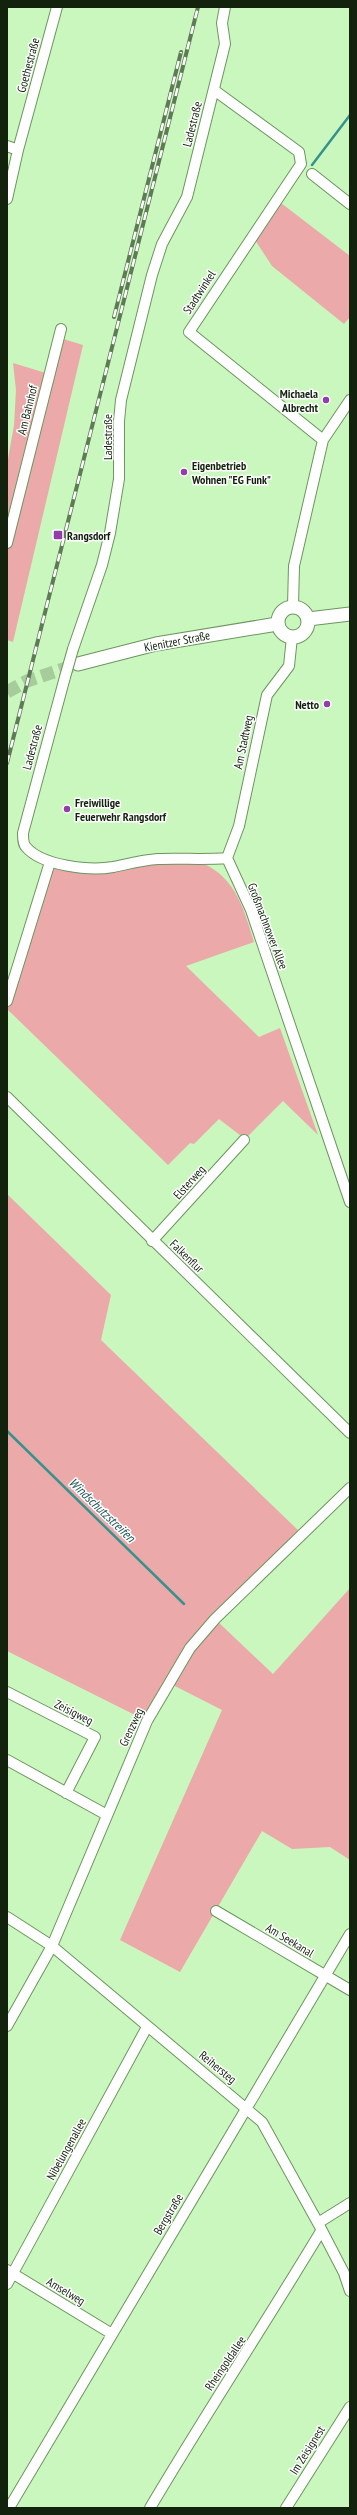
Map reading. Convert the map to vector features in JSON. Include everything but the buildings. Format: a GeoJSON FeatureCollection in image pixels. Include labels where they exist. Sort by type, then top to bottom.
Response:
{"type":"FeatureCollection","features":[{"type":"Feature","properties":{"kind":"street","name":"Goethestraße"},"geometry":{"type":"LineString","coordinates":[[7,199],[18,150],[57,7]]}},
{"type":"Feature","properties":{"kind":"street","name":"Ladestraße"},"geometry":{"type":"LineString","coordinates":[[50,862],[34,854],[25,846],[22,833],[73,649],[102,565],[110,532],[119,478],[118,420],[121,400],[150,283],[162,244],[187,196],[225,44],[222,23],[225,7]]}},
{"type":"Feature","properties":{"kind":"street","name":"Stadtwinkel"},"geometry":{"type":"LineString","coordinates":[[214,90],[299,152],[301,164],[189,332],[323,440]]}},
{"type":"Feature","properties":{"kind":"street"},"geometry":{"type":"LineString","coordinates":[[7,146],[18,150]]}},
{"type":"Feature","properties":{"kind":"street"},"geometry":{"type":"LineString","coordinates":[[312,174],[350,203]]}},
{"type":"Feature","properties":{"kind":"street","name":"Am Bahnhof"},"geometry":{"type":"LineString","coordinates":[[7,543],[61,329]]}},
{"type":"Feature","properties":{"kind":"street"},"geometry":{"type":"LineString","coordinates":[[293,606],[294,566],[323,440],[350,400]]}},
{"type":"Feature","properties":{"kind":"street"},"geometry":{"type":"LineString","coordinates":[[293,606],[303,610],[308,619],[306,630],[300,636],[292,637],[281,632],[278,624],[280,613],[293,606]]}},
{"type":"Feature","properties":{"kind":"street"},"geometry":{"type":"LineString","coordinates":[[308,619],[350,614]]}},
{"type":"Feature","properties":{"kind":"street","name":"Kienitzer Straße"},"geometry":{"type":"LineString","coordinates":[[78,664],[156,644],[278,624]]}},
{"type":"Feature","properties":{"kind":"street","name":"Am Stadtweg"},"geometry":{"type":"LineString","coordinates":[[227,858],[239,826],[264,704],[270,690],[289,666],[292,637]]}},
{"type":"Feature","properties":{"kind":"street"},"geometry":{"type":"LineString","coordinates":[[7,1001],[50,862],[111,867],[158,859],[204,860],[227,858]]}},
{"type":"Feature","properties":{"kind":"street","name":"Großmachnower Allee"},"geometry":{"type":"LineString","coordinates":[[227,858],[250,910],[350,1202]]}},
{"type":"Feature","properties":{"kind":"street","name":"Falkenflur"},"geometry":{"type":"LineString","coordinates":[[7,1097],[152,1241],[350,1433]]}},
{"type":"Feature","properties":{"kind":"street","name":"Elsterweg"},"geometry":{"type":"LineString","coordinates":[[152,1241],[244,1140]]}},
{"type":"Feature","properties":{"kind":"street","name":"Grenzweg"},"geometry":{"type":"LineString","coordinates":[[7,2026],[52,1946],[106,1815],[147,1721],[190,1648],[215,1619],[350,1488]]}},
{"type":"Feature","properties":{"kind":"street","name":"Zeisigweg"},"geometry":{"type":"LineString","coordinates":[[7,1692],[94,1737],[66,1792]]}},
{"type":"Feature","properties":{"kind":"street"},"geometry":{"type":"LineString","coordinates":[[7,1760],[106,1815]]}},
{"type":"Feature","properties":{"kind":"street","name":"Am Seekanal"},"geometry":{"type":"LineString","coordinates":[[216,1911],[350,1990]]}},
{"type":"Feature","properties":{"kind":"street","name":"Reihersteg"},"geometry":{"type":"LineString","coordinates":[[7,1917],[52,1946],[148,2027],[247,2107],[262,2122],[344,2272],[350,2290]]}},
{"type":"Feature","properties":{"kind":"street","name":"Bergstraße"},"geometry":{"type":"LineString","coordinates":[[9,2508],[350,1934]]}},
{"type":"Feature","properties":{"kind":"street","name":"Nibelungenallee"},"geometry":{"type":"LineString","coordinates":[[7,2284],[10,2272],[148,2027]]}},
{"type":"Feature","properties":{"kind":"street"},"geometry":{"type":"LineString","coordinates":[[320,2227],[350,2203]]}},
{"type":"Feature","properties":{"kind":"street","name":"Rheingoldallee"},"geometry":{"type":"LineString","coordinates":[[150,2508],[204,2418],[255,2341],[320,2227]]}},
{"type":"Feature","properties":{"kind":"street","name":"Amselweg"},"geometry":{"type":"LineString","coordinates":[[10,2272],[112,2334]]}},
{"type":"Feature","properties":{"kind":"street","name":"Im Zeisignest"},"geometry":{"type":"LineString","coordinates":[[286,2508],[350,2407]]}},
{"type":"Feature","properties":{"kind":"shaded area"},"geometry":{"type":"Polygon","coordinates":[[[281,203],[350,256],[350,317],[344,324],[272,266],[255,240],[281,203]]]}},
{"type":"Feature","properties":{"kind":"shaded area"},"geometry":{"type":"Polygon","coordinates":[[[60,338],[83,345],[13,642],[7,640],[7,465],[14,425],[16,390],[13,363],[49,374],[60,338]]]}},
{"type":"Feature","properties":{"kind":"shaded area"},"geometry":{"type":"Polygon","coordinates":[[[137,861],[204,864],[215,870],[232,887],[243,908],[254,942],[186,966],[259,1037],[280,1028],[318,1135],[283,1101],[245,1139],[219,1119],[194,1144],[190,1143],[168,1165],[7,1009],[7,1001],[50,862],[83,866],[137,861]]]}},
{"type":"Feature","properties":{"kind":"shaded area"},"geometry":{"type":"Polygon","coordinates":[[[7,1194],[111,1295],[101,1340],[302,1534],[216,1620],[273,1674],[350,1588],[350,1860],[330,1847],[292,1849],[262,1831],[180,1972],[120,1940],[222,1710],[169,1683],[147,1721],[7,1651],[7,1194]]]}},
{"type":"Feature","properties":{"kind":"waterway"},"geometry":{"type":"LineString","coordinates":[[312,165],[350,115]]}},
{"type":"Feature","properties":{"kind":"waterway","name":"Windschutzstreifen"},"geometry":{"type":"LineString","coordinates":[[7,1431],[184,1604]]}},
{"type":"Feature","properties":{"kind":"tunnel"},"geometry":{"type":"LineString","coordinates":[[7,692],[27,681],[78,664]]}},
{"type":"Feature","properties":{"kind":"railway"},"geometry":{"type":"LineString","coordinates":[[7,763],[198,7]]}},
{"type":"Feature","properties":{"kind":"railway"},"geometry":{"type":"LineString","coordinates":[[114,317],[181,52]]}},
{"type":"Feature","properties":{"kind":"place","name":"Michaela Albrecht"},"geometry":{"type":"Point","coordinates":[326,400]}},
{"type":"Feature","properties":{"kind":"place","name":"Eigenbetrieb Wohnen \"EG Funk\""},"geometry":{"type":"Point","coordinates":[184,472]}},
{"type":"Feature","properties":{"kind":"place","name":"Rangsdorf"},"geometry":{"type":"Point","coordinates":[58,535]}},
{"type":"Feature","properties":{"kind":"place","name":"Netto"},"geometry":{"type":"Point","coordinates":[327,704]}},
{"type":"Feature","properties":{"kind":"place","name":"Freiwillige Feuerwehr Rangsdorf"},"geometry":{"type":"Point","coordinates":[67,809]}}]}
